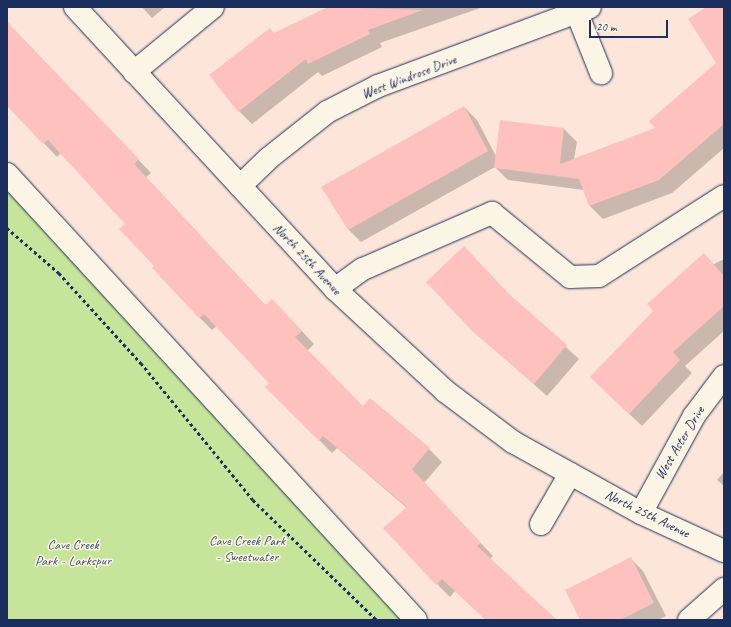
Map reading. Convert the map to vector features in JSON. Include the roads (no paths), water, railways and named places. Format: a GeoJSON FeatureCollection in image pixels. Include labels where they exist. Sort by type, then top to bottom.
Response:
{"type":"FeatureCollection","features":[{"type":"Feature","properties":{"kind":"street","name":"North 25th Avenue"},"geometry":{"type":"LineString","coordinates":[[75,7],[334,289],[445,391],[513,442],[641,514],[724,551]]}},
{"type":"Feature","properties":{"kind":"street"},"geometry":{"type":"LineString","coordinates":[[134,72],[213,7]]}},
{"type":"Feature","properties":{"kind":"street","name":"West Windrose Drive"},"geometry":{"type":"LineString","coordinates":[[240,186],[269,158],[327,112],[378,86],[583,10],[601,73]]}},
{"type":"Feature","properties":{"kind":"street"},"geometry":{"type":"LineString","coordinates":[[7,174],[416,620]]}},
{"type":"Feature","properties":{"kind":"street"},"geometry":{"type":"LineString","coordinates":[[334,289],[363,269],[492,213],[570,277],[599,276],[724,196]]}},
{"type":"Feature","properties":{"kind":"street","name":"West Aster Drive"},"geometry":{"type":"LineString","coordinates":[[641,514],[694,416],[724,376]]}},
{"type":"Feature","properties":{"kind":"street"},"geometry":{"type":"LineString","coordinates":[[541,524],[570,474]]}},
{"type":"Feature","properties":{"kind":"street"},"geometry":{"type":"LineString","coordinates":[[689,620],[724,589]]}},
{"type":"Feature","properties":{"kind":"park label","name":"Cave Creek Park - Sweetwater"},"geometry":{"type":"Point","coordinates":[247,550]}},
{"type":"Feature","properties":{"kind":"park label","name":"Cave Creek Park - Larkspur"},"geometry":{"type":"Point","coordinates":[73,554]}}]}
